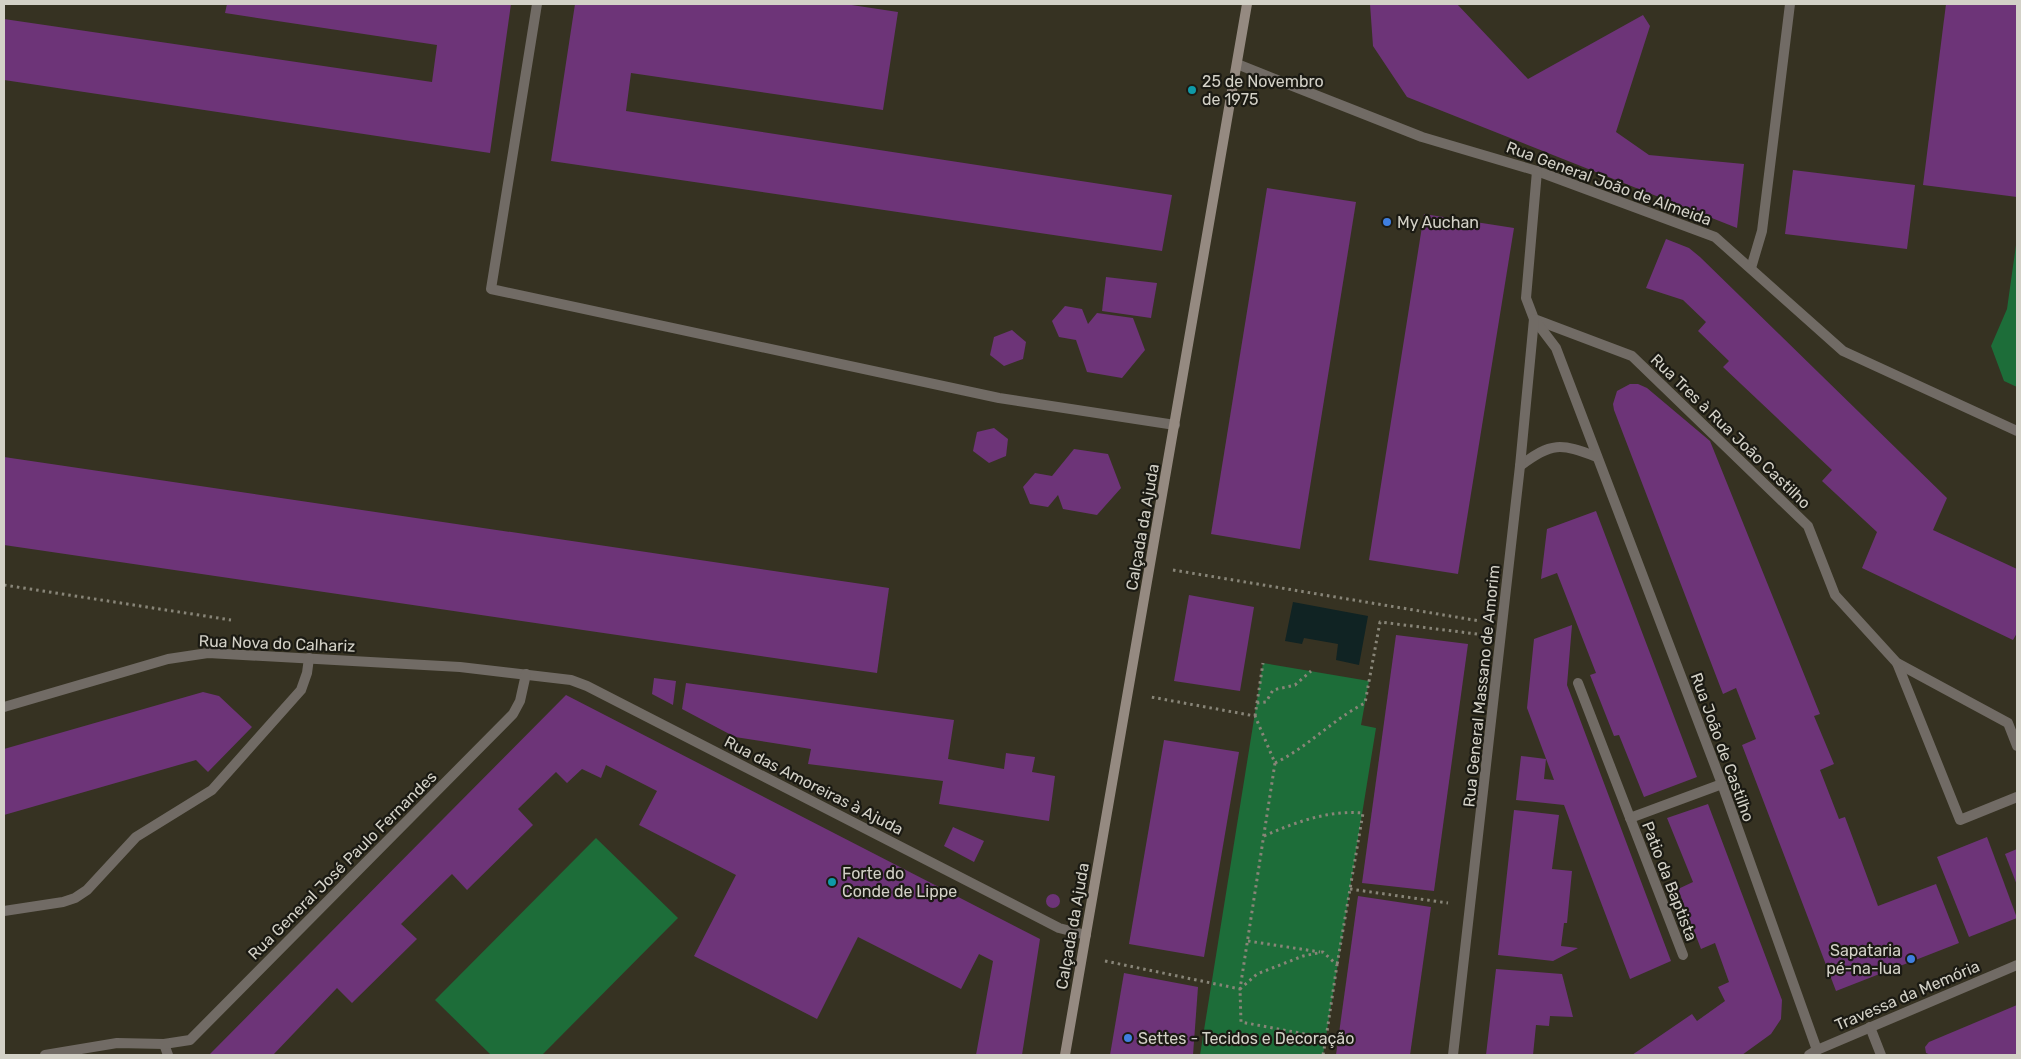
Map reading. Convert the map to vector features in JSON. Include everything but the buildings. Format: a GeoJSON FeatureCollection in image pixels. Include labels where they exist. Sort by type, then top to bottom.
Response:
{"type":"FeatureCollection","features":[{"type":"Feature","properties":{"kind":"street"},"geometry":{"type":"LineString","coordinates":[[537,4],[491,289],[999,398],[1175,425]]}},
{"type":"Feature","properties":{"kind":"street","name":"Calçada da Ajuda"},"geometry":{"type":"LineString","coordinates":[[1065,1055],[1247,4]]}},
{"type":"Feature","properties":{"kind":"street"},"geometry":{"type":"LineString","coordinates":[[1751,268],[1762,231],[1790,4]]}},
{"type":"Feature","properties":{"kind":"street","name":"Rua General João de Almeida"},"geometry":{"type":"LineString","coordinates":[[1237,64],[1422,137],[1537,171],[1715,237],[1843,351],[2017,431]]}},
{"type":"Feature","properties":{"kind":"street","name":"Rua João de Castilho"},"geometry":{"type":"LineString","coordinates":[[1537,171],[1526,298],[1534,319],[1556,348],[1598,457],[1722,784],[1813,1052]]}},
{"type":"Feature","properties":{"kind":"street","name":"Rua General Massano de Amorim"},"geometry":{"type":"LineString","coordinates":[[1454,1055],[1503,625],[1534,319]]}},
{"type":"Feature","properties":{"kind":"street","name":"Rua Tres à Rua João Castilho"},"geometry":{"type":"LineString","coordinates":[[1534,319],[1632,356],[1808,526],[1835,595],[1897,663],[2008,723],[2017,746]]}},
{"type":"Feature","properties":{"kind":"street"},"geometry":{"type":"LineString","coordinates":[[1520,466],[1540,451],[1554,448],[1572,447],[1598,457]]}},
{"type":"Feature","properties":{"kind":"street","name":"Rua Nova do Calhariz"},"geometry":{"type":"LineString","coordinates":[[4,707],[190,654],[208,653],[309,658],[460,667],[526,674]]}},
{"type":"Feature","properties":{"kind":"street"},"geometry":{"type":"LineString","coordinates":[[4,911],[63,902],[76,898],[87,890],[136,837],[212,790],[301,690],[307,673],[309,658]]}},
{"type":"Feature","properties":{"kind":"street","name":"Rua Tres à Rua João Castilho"},"geometry":{"type":"LineString","coordinates":[[1897,663],[1960,820],[2017,797]]}},
{"type":"Feature","properties":{"kind":"street","name":"Rua das Amoreiras à Ajuda"},"geometry":{"type":"LineString","coordinates":[[526,674],[571,680],[587,686],[1059,928],[1086,935]]}},
{"type":"Feature","properties":{"kind":"street","name":"Rua General José Paulo Fernandes"},"geometry":{"type":"LineString","coordinates":[[45,1055],[117,1043],[164,1044],[190,1040],[513,714],[520,701],[526,674]]}},
{"type":"Feature","properties":{"kind":"street","name":"Patio da Baptista"},"geometry":{"type":"LineString","coordinates":[[1578,683],[1683,954]]}},
{"type":"Feature","properties":{"kind":"street","name":"Patio da Baptista"},"geometry":{"type":"LineString","coordinates":[[1630,818],[1722,784]]}},
{"type":"Feature","properties":{"kind":"street","name":"Travessa da Memória"},"geometry":{"type":"LineString","coordinates":[[1813,1052],[2017,965]]}},
{"type":"Feature","properties":{"kind":"street"},"geometry":{"type":"LineString","coordinates":[[1870,1027],[1881,1055]]}},
{"type":"Feature","properties":{"kind":"street"},"geometry":{"type":"LineString","coordinates":[[164,1044],[168,1055]]}},
{"type":"Feature","properties":{"kind":"path"},"geometry":{"type":"LineString","coordinates":[[1150,566],[1503,625]]}},
{"type":"Feature","properties":{"kind":"path"},"geometry":{"type":"LineString","coordinates":[[4,585],[231,620]]}},
{"type":"Feature","properties":{"kind":"path"},"geometry":{"type":"LineString","coordinates":[[1275,763],[1296,752],[1344,713],[1365,703],[1380,622],[1501,637]]}},
{"type":"Feature","properties":{"kind":"path"},"geometry":{"type":"LineString","coordinates":[[1263,663],[1255,716],[1275,763],[1240,989],[1241,1022],[1326,1038]]}},
{"type":"Feature","properties":{"kind":"path"},"geometry":{"type":"LineString","coordinates":[[1257,704],[1266,702],[1273,690],[1295,686],[1311,671]]}},
{"type":"Feature","properties":{"kind":"path"},"geometry":{"type":"LineString","coordinates":[[1128,693],[1255,716]]}},
{"type":"Feature","properties":{"kind":"path"},"geometry":{"type":"LineString","coordinates":[[1264,836],[1300,820],[1346,812],[1363,813],[1323,1055]]}},
{"type":"Feature","properties":{"kind":"path"},"geometry":{"type":"LineString","coordinates":[[1350,889],[1471,907]]}},
{"type":"Feature","properties":{"kind":"path"},"geometry":{"type":"LineString","coordinates":[[1248,941],[1323,952],[1337,965]]}},
{"type":"Feature","properties":{"kind":"path"},"geometry":{"type":"LineString","coordinates":[[1240,989],[1257,974],[1303,956],[1323,952]]}},
{"type":"Feature","properties":{"kind":"path"},"geometry":{"type":"LineString","coordinates":[[1082,957],[1130,964],[1240,989]]}},
{"type":"Feature","properties":{"kind":"green space"},"geometry":{"type":"Polygon","coordinates":[[[2017,238],[2017,387],[2004,381],[1991,346],[2007,309],[2017,238]]]}},
{"type":"Feature","properties":{"kind":"green space"},"geometry":{"type":"Polygon","coordinates":[[[1263,663],[1369,681],[1361,725],[1376,728],[1323,1055],[1200,1055],[1263,663]]]}},
{"type":"Feature","properties":{"kind":"green space"},"geometry":{"type":"Polygon","coordinates":[[[596,838],[678,918],[542,1055],[491,1055],[435,1000],[596,838]]]}},
{"type":"Feature","properties":{"kind":"water"},"geometry":{"type":"Polygon","coordinates":[[[1293,602],[1368,616],[1359,665],[1336,660],[1338,644],[1304,638],[1302,644],[1285,641],[1293,602]]]}},
{"type":"Feature","properties":{"kind":"place","name":"25 de Novembro de 1975"},"geometry":{"type":"Point","coordinates":[1192,90]}},
{"type":"Feature","properties":{"kind":"place","name":"My Auchan"},"geometry":{"type":"Point","coordinates":[1387,222]}},
{"type":"Feature","properties":{"kind":"place","name":"Forte do Conde de Lippe"},"geometry":{"type":"Point","coordinates":[832,882]}},
{"type":"Feature","properties":{"kind":"place","name":"Sapataria pé-na-lua"},"geometry":{"type":"Point","coordinates":[1911,959]}},
{"type":"Feature","properties":{"kind":"place","name":"Settes - Tecidos e Decoração"},"geometry":{"type":"Point","coordinates":[1128,1038]}}]}
